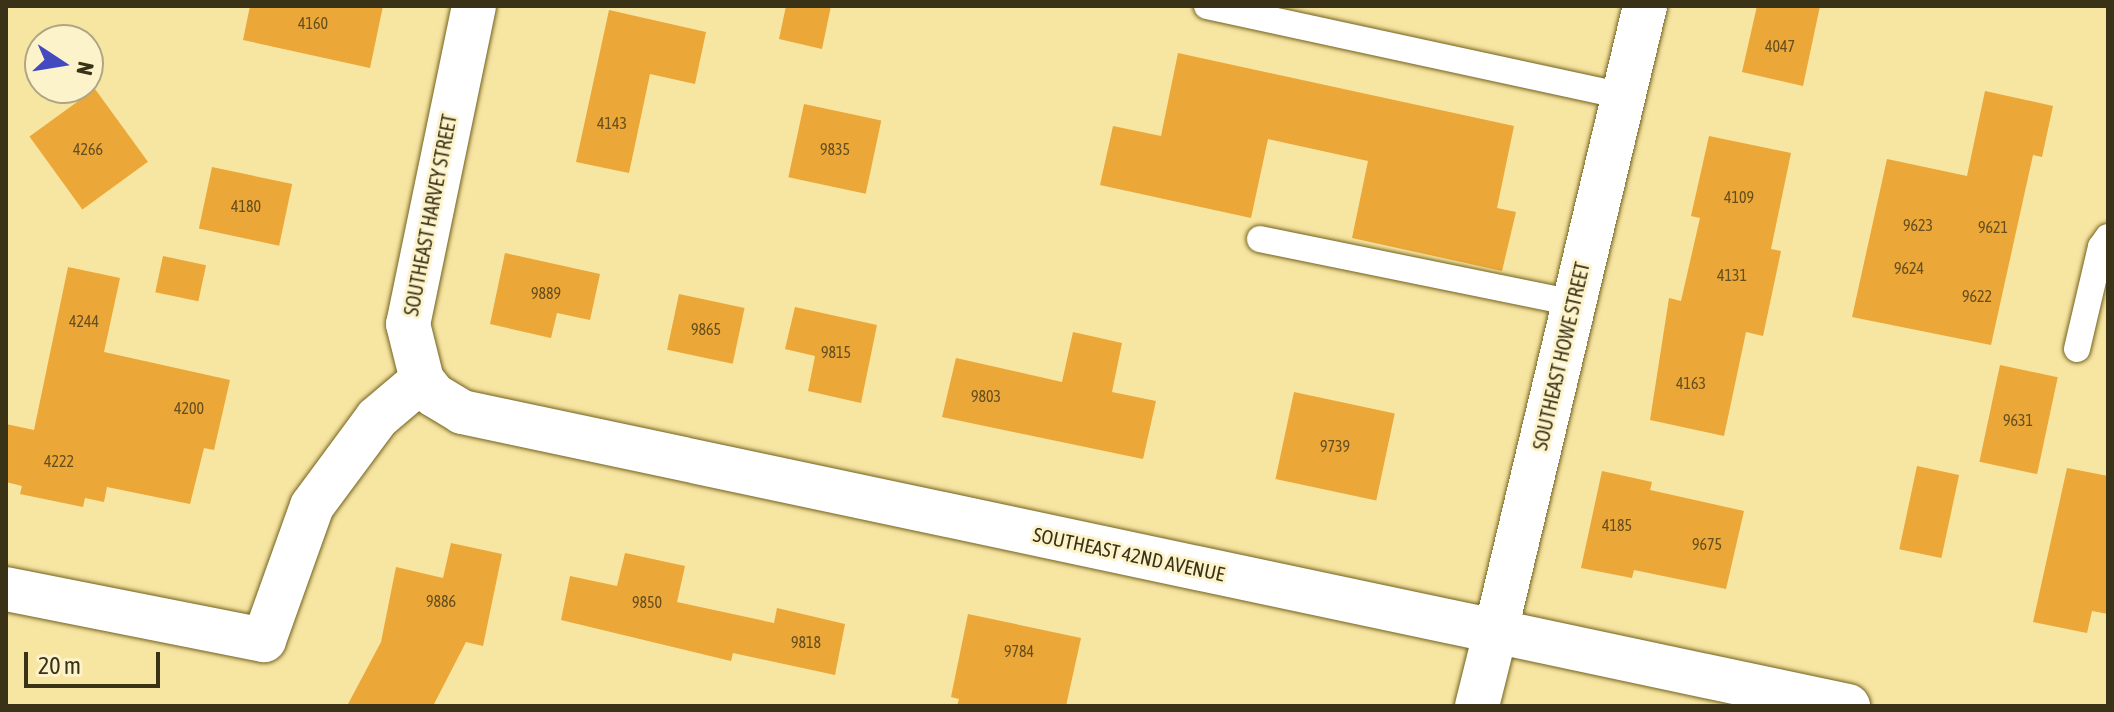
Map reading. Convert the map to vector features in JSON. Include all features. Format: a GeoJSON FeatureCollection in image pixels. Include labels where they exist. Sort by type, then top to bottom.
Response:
{"type":"FeatureCollection","features":[{"type":"Feature","properties":{"kind":"street","name":"SOUTHEAST HARVEY STREET"},"geometry":{"type":"LineString","coordinates":[[422,380],[409,344],[411,299],[474,6]]}},
{"type":"Feature","properties":{"kind":"street","name":"SOUTHEAST HOWE STREET"},"geometry":{"type":"LineString","coordinates":[[1477,706],[1645,6]]}},
{"type":"Feature","properties":{"kind":"street"},"geometry":{"type":"LineString","coordinates":[[6,589],[264,640],[312,506],[377,418],[422,380]]}},
{"type":"Feature","properties":{"kind":"street","name":"SOUTHEAST 42ND AVENUE"},"geometry":{"type":"LineString","coordinates":[[422,380],[448,404],[494,422],[1848,706]]}},
{"type":"Feature","properties":{"kind":"lane"},"geometry":{"type":"LineString","coordinates":[[1207,6],[1623,96]]}},
{"type":"Feature","properties":{"kind":"lane"},"geometry":{"type":"LineString","coordinates":[[2077,349],[2101,247],[2108,237]]}},
{"type":"Feature","properties":{"kind":"lane"},"geometry":{"type":"LineString","coordinates":[[1260,239],[1574,303]]}},
{"type":"Feature","properties":{"kind":"building"},"geometry":{"type":"Polygon","coordinates":[[[250,6],[383,6],[370,68],[243,40],[250,6]]]}},
{"type":"Feature","properties":{"kind":"building"},"geometry":{"type":"Polygon","coordinates":[[[786,6],[831,6],[822,49],[779,39],[786,6]]]}},
{"type":"Feature","properties":{"kind":"building"},"geometry":{"type":"Polygon","coordinates":[[[1757,6],[1820,6],[1803,86],[1742,72],[1757,6]]]}},
{"type":"Feature","properties":{"kind":"building"},"geometry":{"type":"Polygon","coordinates":[[[609,10],[706,32],[695,84],[650,74],[629,173],[576,162],[609,10]]]}},
{"type":"Feature","properties":{"kind":"building"},"geometry":{"type":"Polygon","coordinates":[[[1178,53],[1514,126],[1497,208],[1516,212],[1502,271],[1352,238],[1368,161],[1268,139],[1251,218],[1100,185],[1113,126],[1161,136],[1178,53]]]}},
{"type":"Feature","properties":{"kind":"building"},"geometry":{"type":"Polygon","coordinates":[[[1985,91],[2053,106],[2042,157],[2033,155],[1991,345],[1852,317],[1887,159],[1967,176],[1985,91]]]}},
{"type":"Feature","properties":{"kind":"building"},"geometry":{"type":"Polygon","coordinates":[[[104,101],[148,162],[82,209],[29,137],[74,104],[104,104],[104,101]]]}},
{"type":"Feature","properties":{"kind":"building"},"geometry":{"type":"Polygon","coordinates":[[[804,104],[881,120],[866,194],[788,177],[804,104]]]}},
{"type":"Feature","properties":{"kind":"building"},"geometry":{"type":"Polygon","coordinates":[[[1709,136],[1791,153],[1771,249],[1781,251],[1763,336],[1746,332],[1724,436],[1650,420],[1669,298],[1681,301],[1700,218],[1691,216],[1709,136]]]}},
{"type":"Feature","properties":{"kind":"building"},"geometry":{"type":"Polygon","coordinates":[[[212,167],[292,184],[279,246],[199,229],[212,167]]]}},
{"type":"Feature","properties":{"kind":"building"},"geometry":{"type":"Polygon","coordinates":[[[505,253],[600,274],[590,320],[557,313],[551,338],[490,324],[505,253]]]}},
{"type":"Feature","properties":{"kind":"building"},"geometry":{"type":"Polygon","coordinates":[[[163,256],[206,265],[198,301],[155,292],[163,256]]]}},
{"type":"Feature","properties":{"kind":"building"},"geometry":{"type":"Polygon","coordinates":[[[68,267],[120,278],[104,352],[230,380],[214,450],[204,448],[190,504],[107,487],[104,502],[85,498],[83,507],[20,494],[22,486],[6,482],[6,424],[34,430],[68,267]]]}},
{"type":"Feature","properties":{"kind":"building"},"geometry":{"type":"Polygon","coordinates":[[[679,294],[745,308],[733,364],[667,350],[679,294]]]}},
{"type":"Feature","properties":{"kind":"building"},"geometry":{"type":"Polygon","coordinates":[[[795,307],[877,325],[861,403],[808,391],[815,356],[785,349],[795,307]]]}},
{"type":"Feature","properties":{"kind":"building"},"geometry":{"type":"Polygon","coordinates":[[[1073,332],[1122,343],[1112,392],[1156,401],[1143,459],[942,417],[956,358],[1062,382],[1073,332]]]}},
{"type":"Feature","properties":{"kind":"building"},"geometry":{"type":"Polygon","coordinates":[[[2000,365],[2058,377],[2037,474],[1979,462],[2000,365]]]}},
{"type":"Feature","properties":{"kind":"building"},"geometry":{"type":"Polygon","coordinates":[[[1294,392],[1395,413],[1376,500],[1275,479],[1294,392]]]}},
{"type":"Feature","properties":{"kind":"building"},"geometry":{"type":"Polygon","coordinates":[[[1917,466],[1959,475],[1941,558],[1899,549],[1917,466]]]}},
{"type":"Feature","properties":{"kind":"building"},"geometry":{"type":"Polygon","coordinates":[[[2067,468],[2108,476],[2108,614],[2092,611],[2087,633],[2033,622],[2067,468]]]}},
{"type":"Feature","properties":{"kind":"building"},"geometry":{"type":"Polygon","coordinates":[[[1602,471],[1652,482],[1650,490],[1744,511],[1726,589],[1634,570],[1632,578],[1581,568],[1602,471]]]}},
{"type":"Feature","properties":{"kind":"building"},"geometry":{"type":"Polygon","coordinates":[[[451,543],[502,554],[483,646],[466,642],[433,706],[347,706],[381,642],[396,567],[443,578],[451,543]]]}},
{"type":"Feature","properties":{"kind":"building"},"geometry":{"type":"Polygon","coordinates":[[[625,553],[685,566],[677,602],[774,623],[777,608],[845,624],[835,675],[733,653],[731,661],[561,620],[570,576],[617,586],[625,553]]]}},
{"type":"Feature","properties":{"kind":"building"},"geometry":{"type":"Polygon","coordinates":[[[968,614],[1081,638],[1066,706],[957,706],[959,699],[951,697],[968,614]]]}}]}
